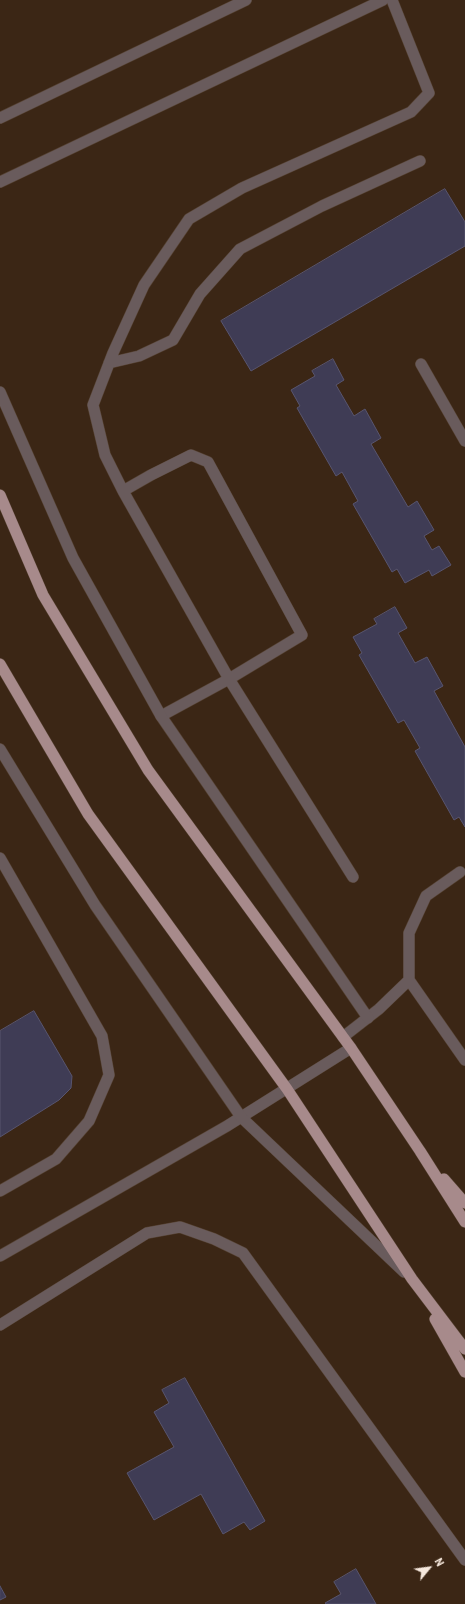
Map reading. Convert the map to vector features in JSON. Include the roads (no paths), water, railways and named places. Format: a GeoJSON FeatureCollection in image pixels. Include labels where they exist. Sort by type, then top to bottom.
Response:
{"type":"FeatureCollection","features":[{"type":"Feature","properties":{"kind":"main road"},"geometry":{"type":"LineString","coordinates":[[0,495],[44,595],[148,770],[351,1048],[420,1151],[465,1222]]}},
{"type":"Feature","properties":{"kind":"main road"},"geometry":{"type":"LineString","coordinates":[[0,664],[88,814],[287,1089],[412,1279],[465,1372]]}},
{"type":"Feature","properties":{"kind":"main road"},"geometry":{"type":"LineString","coordinates":[[420,1151],[465,1203]]}},
{"type":"Feature","properties":{"kind":"main road"},"geometry":{"type":"LineString","coordinates":[[412,1279],[465,1349]]}},
{"type":"Feature","properties":{"kind":"street"},"geometry":{"type":"LineString","coordinates":[[0,118],[246,0]]}},
{"type":"Feature","properties":{"kind":"street"},"geometry":{"type":"LineString","coordinates":[[0,182],[383,0]]}},
{"type":"Feature","properties":{"kind":"street"},"geometry":{"type":"LineString","coordinates":[[353,877],[229,679],[123,491],[105,455],[93,405],[109,363],[144,285],[189,219],[242,188],[411,112],[429,93],[392,0]]}},
{"type":"Feature","properties":{"kind":"street"},"geometry":{"type":"LineString","coordinates":[[109,363],[139,356],[173,340],[200,294],[240,249],[322,206],[420,161]]}},
{"type":"Feature","properties":{"kind":"street"},"geometry":{"type":"LineString","coordinates":[[421,364],[465,441]]}},
{"type":"Feature","properties":{"kind":"street"},"geometry":{"type":"LineString","coordinates":[[0,392],[74,558],[161,716],[368,1018]]}},
{"type":"Feature","properties":{"kind":"street"},"geometry":{"type":"LineString","coordinates":[[123,491],[191,455],[208,462],[302,635],[229,679],[161,716]]}},
{"type":"Feature","properties":{"kind":"street"},"geometry":{"type":"LineString","coordinates":[[0,749],[94,905],[241,1117],[412,1279]]}},
{"type":"Feature","properties":{"kind":"street"},"geometry":{"type":"LineString","coordinates":[[0,858],[102,1036],[109,1075],[89,1121],[56,1159],[0,1191]]}},
{"type":"Feature","properties":{"kind":"street"},"geometry":{"type":"LineString","coordinates":[[460,872],[426,896],[409,933],[409,980],[465,1060]]}},
{"type":"Feature","properties":{"kind":"street"},"geometry":{"type":"LineString","coordinates":[[343,1037],[379,1009],[409,980]]}},
{"type":"Feature","properties":{"kind":"street"},"geometry":{"type":"LineString","coordinates":[[0,1256],[241,1117],[351,1048]]}},
{"type":"Feature","properties":{"kind":"street"},"geometry":{"type":"LineString","coordinates":[[0,1325],[147,1233],[180,1227],[214,1238],[243,1253],[465,1560]]}}]}
